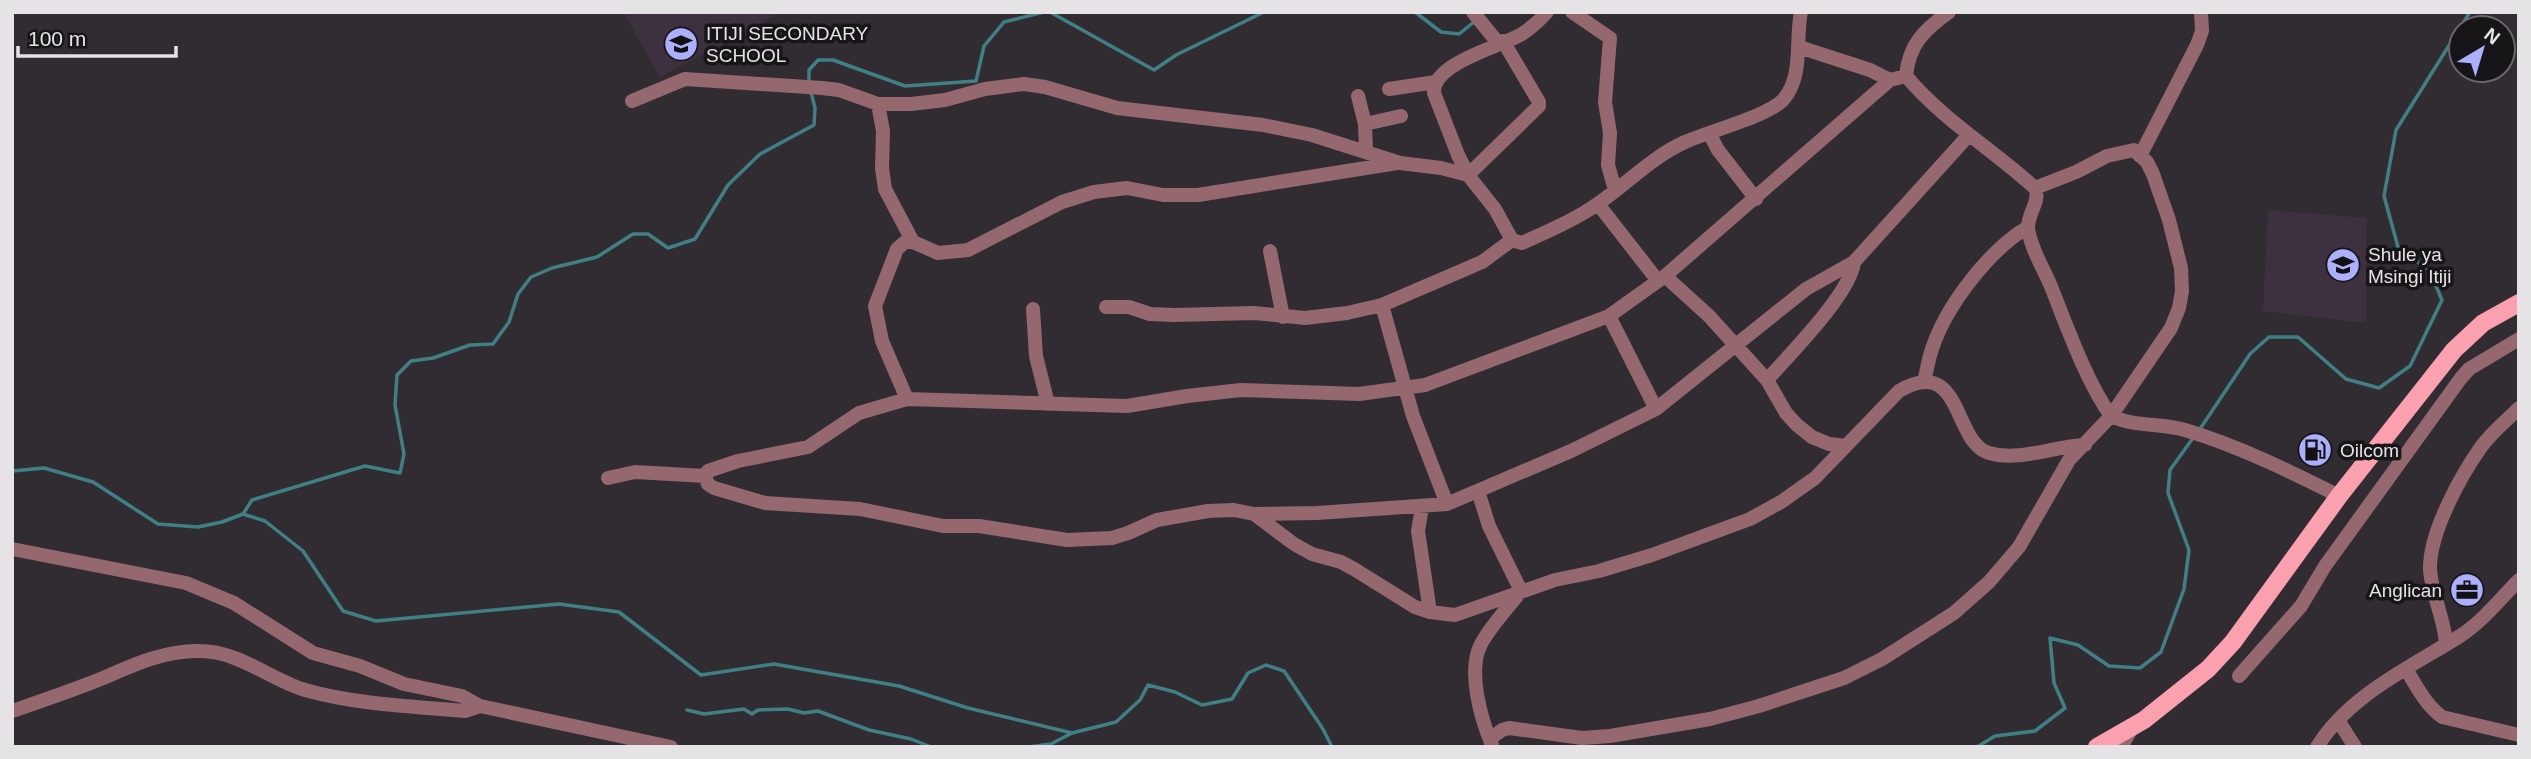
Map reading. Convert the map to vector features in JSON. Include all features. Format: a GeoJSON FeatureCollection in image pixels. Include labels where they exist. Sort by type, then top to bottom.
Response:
{"type":"FeatureCollection","features":[{"type":"Feature","properties":{"kind":"main road"},"geometry":{"type":"LineString","coordinates":[[2097,747],[2132,728],[2167,704],[2233,642],[2339,496],[2454,350],[2483,323],[2519,303]]}},
{"type":"Feature","properties":{"kind":"street"},"geometry":{"type":"LineString","coordinates":[[1547,12],[1521,35],[1501,42],[1446,72],[1436,82],[1434,93],[1468,175],[1495,209],[1512,240],[1522,243],[1565,224],[1598,204],[1684,142],[1781,102],[1795,75],[1801,12]]}},
{"type":"Feature","properties":{"kind":"street"},"geometry":{"type":"LineString","coordinates":[[1572,12],[1610,38],[1605,102],[1610,133],[1608,166],[1615,190]]}},
{"type":"Feature","properties":{"kind":"street"},"geometry":{"type":"LineString","coordinates":[[1906,76],[1911,53],[1921,35],[1949,12]]}},
{"type":"Feature","properties":{"kind":"street"},"geometry":{"type":"LineString","coordinates":[[2140,156],[2197,45],[2202,31],[2201,12]]}},
{"type":"Feature","properties":{"kind":"street"},"geometry":{"type":"LineString","coordinates":[[1468,175],[1539,106],[1501,42],[1478,17]]}},
{"type":"Feature","properties":{"kind":"street"},"geometry":{"type":"LineString","coordinates":[[1799,47],[1870,70],[1890,80]]}},
{"type":"Feature","properties":{"kind":"street"},"geometry":{"type":"LineString","coordinates":[[705,476],[708,471],[738,461],[808,447],[859,413],[907,399],[1127,406],[1241,390],[1359,394],[1425,385],[1609,316],[1661,279],[1890,80],[1906,76]]}},
{"type":"Feature","properties":{"kind":"street"},"geometry":{"type":"LineString","coordinates":[[1906,76],[1920,93],[1968,136],[2035,188],[2037,196],[2029,215],[2028,228],[2034,249],[2075,345],[2111,416],[2121,421],[2181,429],[2220,441],[2272,462],[2339,496]]}},
{"type":"Feature","properties":{"kind":"street"},"geometry":{"type":"LineString","coordinates":[[632,101],[685,79],[839,90],[878,104],[924,104],[985,89],[1024,84],[1045,87],[1117,108],[1263,125],[1312,135],[1400,163],[1441,168],[1468,175]]}},
{"type":"Feature","properties":{"kind":"street"},"geometry":{"type":"LineString","coordinates":[[1389,89],[1436,82]]}},
{"type":"Feature","properties":{"kind":"street"},"geometry":{"type":"LineString","coordinates":[[1358,96],[1366,150]]}},
{"type":"Feature","properties":{"kind":"street"},"geometry":{"type":"LineString","coordinates":[[878,104],[883,131],[882,168],[885,189],[913,242]]}},
{"type":"Feature","properties":{"kind":"street"},"geometry":{"type":"LineString","coordinates":[[1364,124],[1401,116]]}},
{"type":"Feature","properties":{"kind":"street"},"geometry":{"type":"LineString","coordinates":[[1709,133],[1718,150],[1756,199]]}},
{"type":"Feature","properties":{"kind":"street"},"geometry":{"type":"LineString","coordinates":[[705,476],[708,484],[714,488],[765,503],[860,509],[943,526],[979,526],[1067,540],[1112,538],[1157,520],[1186,514],[1234,510],[1254,514],[1447,504],[1635,422],[1656,409],[1806,289],[1854,262],[1968,136]]}},
{"type":"Feature","properties":{"kind":"street"},"geometry":{"type":"LineString","coordinates":[[1491,743],[1502,730],[1509,728],[1582,738],[1610,736],[1710,719],[1804,692],[1873,664],[1954,613],[1989,582],[2019,547],[2069,460],[2111,416],[2171,328],[2182,291],[2181,268],[2169,219],[2153,174],[2134,150],[2125,150],[2035,188]]}},
{"type":"Feature","properties":{"kind":"street"},"geometry":{"type":"LineString","coordinates":[[907,399],[882,341],[874,306],[897,249],[905,242],[913,242],[938,253],[968,250],[1062,202],[1094,192],[1127,188],[1163,195],[1198,195],[1400,163]]}},
{"type":"Feature","properties":{"kind":"street"},"geometry":{"type":"LineString","coordinates":[[1598,204],[1661,279],[1709,316],[1767,380],[1786,413],[1797,425],[1812,437],[1829,444],[1846,446]]}},
{"type":"Feature","properties":{"kind":"street"},"geometry":{"type":"LineString","coordinates":[[1924,381],[1932,349],[1942,326],[1959,299],[1999,247],[2028,228]]}},
{"type":"Feature","properties":{"kind":"street"},"geometry":{"type":"LineString","coordinates":[[1106,307],[1129,307],[1160,315],[1254,313],[1283,317],[1347,313],[1382,305],[1482,262],[1512,240]]}},
{"type":"Feature","properties":{"kind":"street"},"geometry":{"type":"LineString","coordinates":[[1270,251],[1283,317]]}},
{"type":"Feature","properties":{"kind":"street"},"geometry":{"type":"LineString","coordinates":[[1767,380],[1821,319],[1848,281],[1854,262]]}},
{"type":"Feature","properties":{"kind":"street"},"geometry":{"type":"LineString","coordinates":[[1382,305],[1417,428],[1447,504]]}},
{"type":"Feature","properties":{"kind":"street"},"geometry":{"type":"LineString","coordinates":[[1033,309],[1036,356],[1048,404]]}},
{"type":"Feature","properties":{"kind":"street"},"geometry":{"type":"LineString","coordinates":[[1609,316],[1656,409]]}},
{"type":"Feature","properties":{"kind":"street"},"geometry":{"type":"LineString","coordinates":[[2239,676],[2301,606],[2325,566],[2469,369],[2519,339]]}},
{"type":"Feature","properties":{"kind":"street"},"geometry":{"type":"LineString","coordinates":[[1254,514],[1312,554],[1347,565],[1386,590],[1430,612],[1455,615],[1475,610],[1521,591],[1652,555],[1751,519],[1815,478],[1899,391],[1913,383],[1924,381],[1941,387],[1961,415],[1969,436],[1977,447],[1987,453],[2007,457],[2085,445]]}},
{"type":"Feature","properties":{"kind":"street"},"geometry":{"type":"LineString","coordinates":[[2446,643],[2430,571],[2430,559],[2438,533],[2450,501],[2481,447],[2519,408]]}},
{"type":"Feature","properties":{"kind":"street"},"geometry":{"type":"LineString","coordinates":[[608,478],[619,474],[645,472],[705,476]]}},
{"type":"Feature","properties":{"kind":"street"},"geometry":{"type":"LineString","coordinates":[[1478,491],[1489,526],[1521,591]]}},
{"type":"Feature","properties":{"kind":"street"},"geometry":{"type":"LineString","coordinates":[[1422,507],[1418,531],[1430,612]]}},
{"type":"Feature","properties":{"kind":"street"},"geometry":{"type":"LineString","coordinates":[[12,549],[186,583],[234,603],[301,647],[320,656],[360,666],[404,684],[462,696],[480,706],[671,747]]}},
{"type":"Feature","properties":{"kind":"street"},"geometry":{"type":"LineString","coordinates":[[2317,747],[2337,720],[2378,688],[2461,635],[2519,580]]}},
{"type":"Feature","properties":{"kind":"street"},"geometry":{"type":"LineString","coordinates":[[1491,743],[1475,684],[1478,652],[1493,626],[1521,591]]}},
{"type":"Feature","properties":{"kind":"street"},"geometry":{"type":"LineString","coordinates":[[12,711],[128,666],[164,656],[197,651],[213,651],[231,657],[279,680],[322,695],[465,711],[480,706]]}},
{"type":"Feature","properties":{"kind":"street"},"geometry":{"type":"LineString","coordinates":[[2406,669],[2432,710],[2442,717],[2519,735]]}},
{"type":"Feature","properties":{"kind":"street"},"geometry":{"type":"LineString","coordinates":[[2337,720],[2355,747]]}},
{"type":"Feature","properties":{"kind":"street"},"geometry":{"type":"LineString","coordinates":[[2121,747],[2132,728]]}},
{"type":"Feature","properties":{"kind":"shaded area","name":"ITIJI SECONDARY SCHOOL"},"geometry":{"type":"Polygon","coordinates":[[[623,12],[781,12],[660,77],[623,12]]]}},
{"type":"Feature","properties":{"kind":"shaded area"},"geometry":{"type":"Polygon","coordinates":[[[2268,210],[2366,218],[2366,323],[2263,311],[2268,210]]]}},
{"type":"Feature","properties":{"kind":"waterway"},"geometry":{"type":"LineString","coordinates":[[809,85],[809,70],[818,60],[833,60],[905,86],[976,81],[984,46],[1004,22],[1044,12]]}},
{"type":"Feature","properties":{"kind":"waterway"},"geometry":{"type":"LineString","coordinates":[[1050,12],[1154,70],[1176,55],[1264,12]]}},
{"type":"Feature","properties":{"kind":"waterway"},"geometry":{"type":"LineString","coordinates":[[1415,12],[1441,32],[1459,34],[1474,22]]}},
{"type":"Feature","properties":{"kind":"waterway"},"geometry":{"type":"LineString","coordinates":[[2200,429],[2250,354],[2269,337],[2298,337],[2346,379],[2379,388],[2410,366],[2442,300],[2429,270],[2398,247],[2384,196],[2396,130],[2470,12]]}},
{"type":"Feature","properties":{"kind":"waterway"},"geometry":{"type":"LineString","coordinates":[[12,471],[44,468],[93,482],[158,524],[198,527],[243,514],[252,500],[365,466],[400,473],[404,454],[395,405],[397,375],[411,361],[433,358],[470,345],[493,344],[509,322],[518,294],[531,277],[552,268],[597,257],[633,234],[648,234],[668,248],[695,239],[728,185],[760,154],[814,125],[815,108],[811,92]]}},
{"type":"Feature","properties":{"kind":"waterway"},"geometry":{"type":"LineString","coordinates":[[1977,747],[1995,736],[2035,731],[2065,708],[2054,683],[2050,638],[2078,645],[2109,666],[2140,668],[2161,652],[2184,589],[2189,550],[2168,493],[2170,470],[2193,438]]}},
{"type":"Feature","properties":{"kind":"waterway"},"geometry":{"type":"LineString","coordinates":[[243,514],[265,521],[303,551],[343,611],[376,621],[559,604],[619,612],[701,675],[774,664],[899,686],[968,708],[1072,733],[1116,722],[1140,700],[1148,685],[1175,692],[1202,705],[1232,699],[1248,673],[1266,665],[1284,671],[1332,747]]}},
{"type":"Feature","properties":{"kind":"waterway"},"geometry":{"type":"LineString","coordinates":[[687,710],[704,714],[744,709],[752,714],[758,710],[788,709],[804,713],[818,711],[869,730],[911,739],[931,747]]}},
{"type":"Feature","properties":{"kind":"waterway"},"geometry":{"type":"LineString","coordinates":[[1028,747],[1051,744],[1070,734]]}},
{"type":"Feature","properties":{"kind":"place","name":"ITIJI SECONDARY SCHOOL"},"geometry":{"type":"Point","coordinates":[681,44]}},
{"type":"Feature","properties":{"kind":"place","name":"Shule ya Msingi Itiji"},"geometry":{"type":"Point","coordinates":[2343,265]}},
{"type":"Feature","properties":{"kind":"place","name":"Oilcom"},"geometry":{"type":"Point","coordinates":[2315,450]}},
{"type":"Feature","properties":{"kind":"place","name":"Anglican"},"geometry":{"type":"Point","coordinates":[2467,590]}}]}
